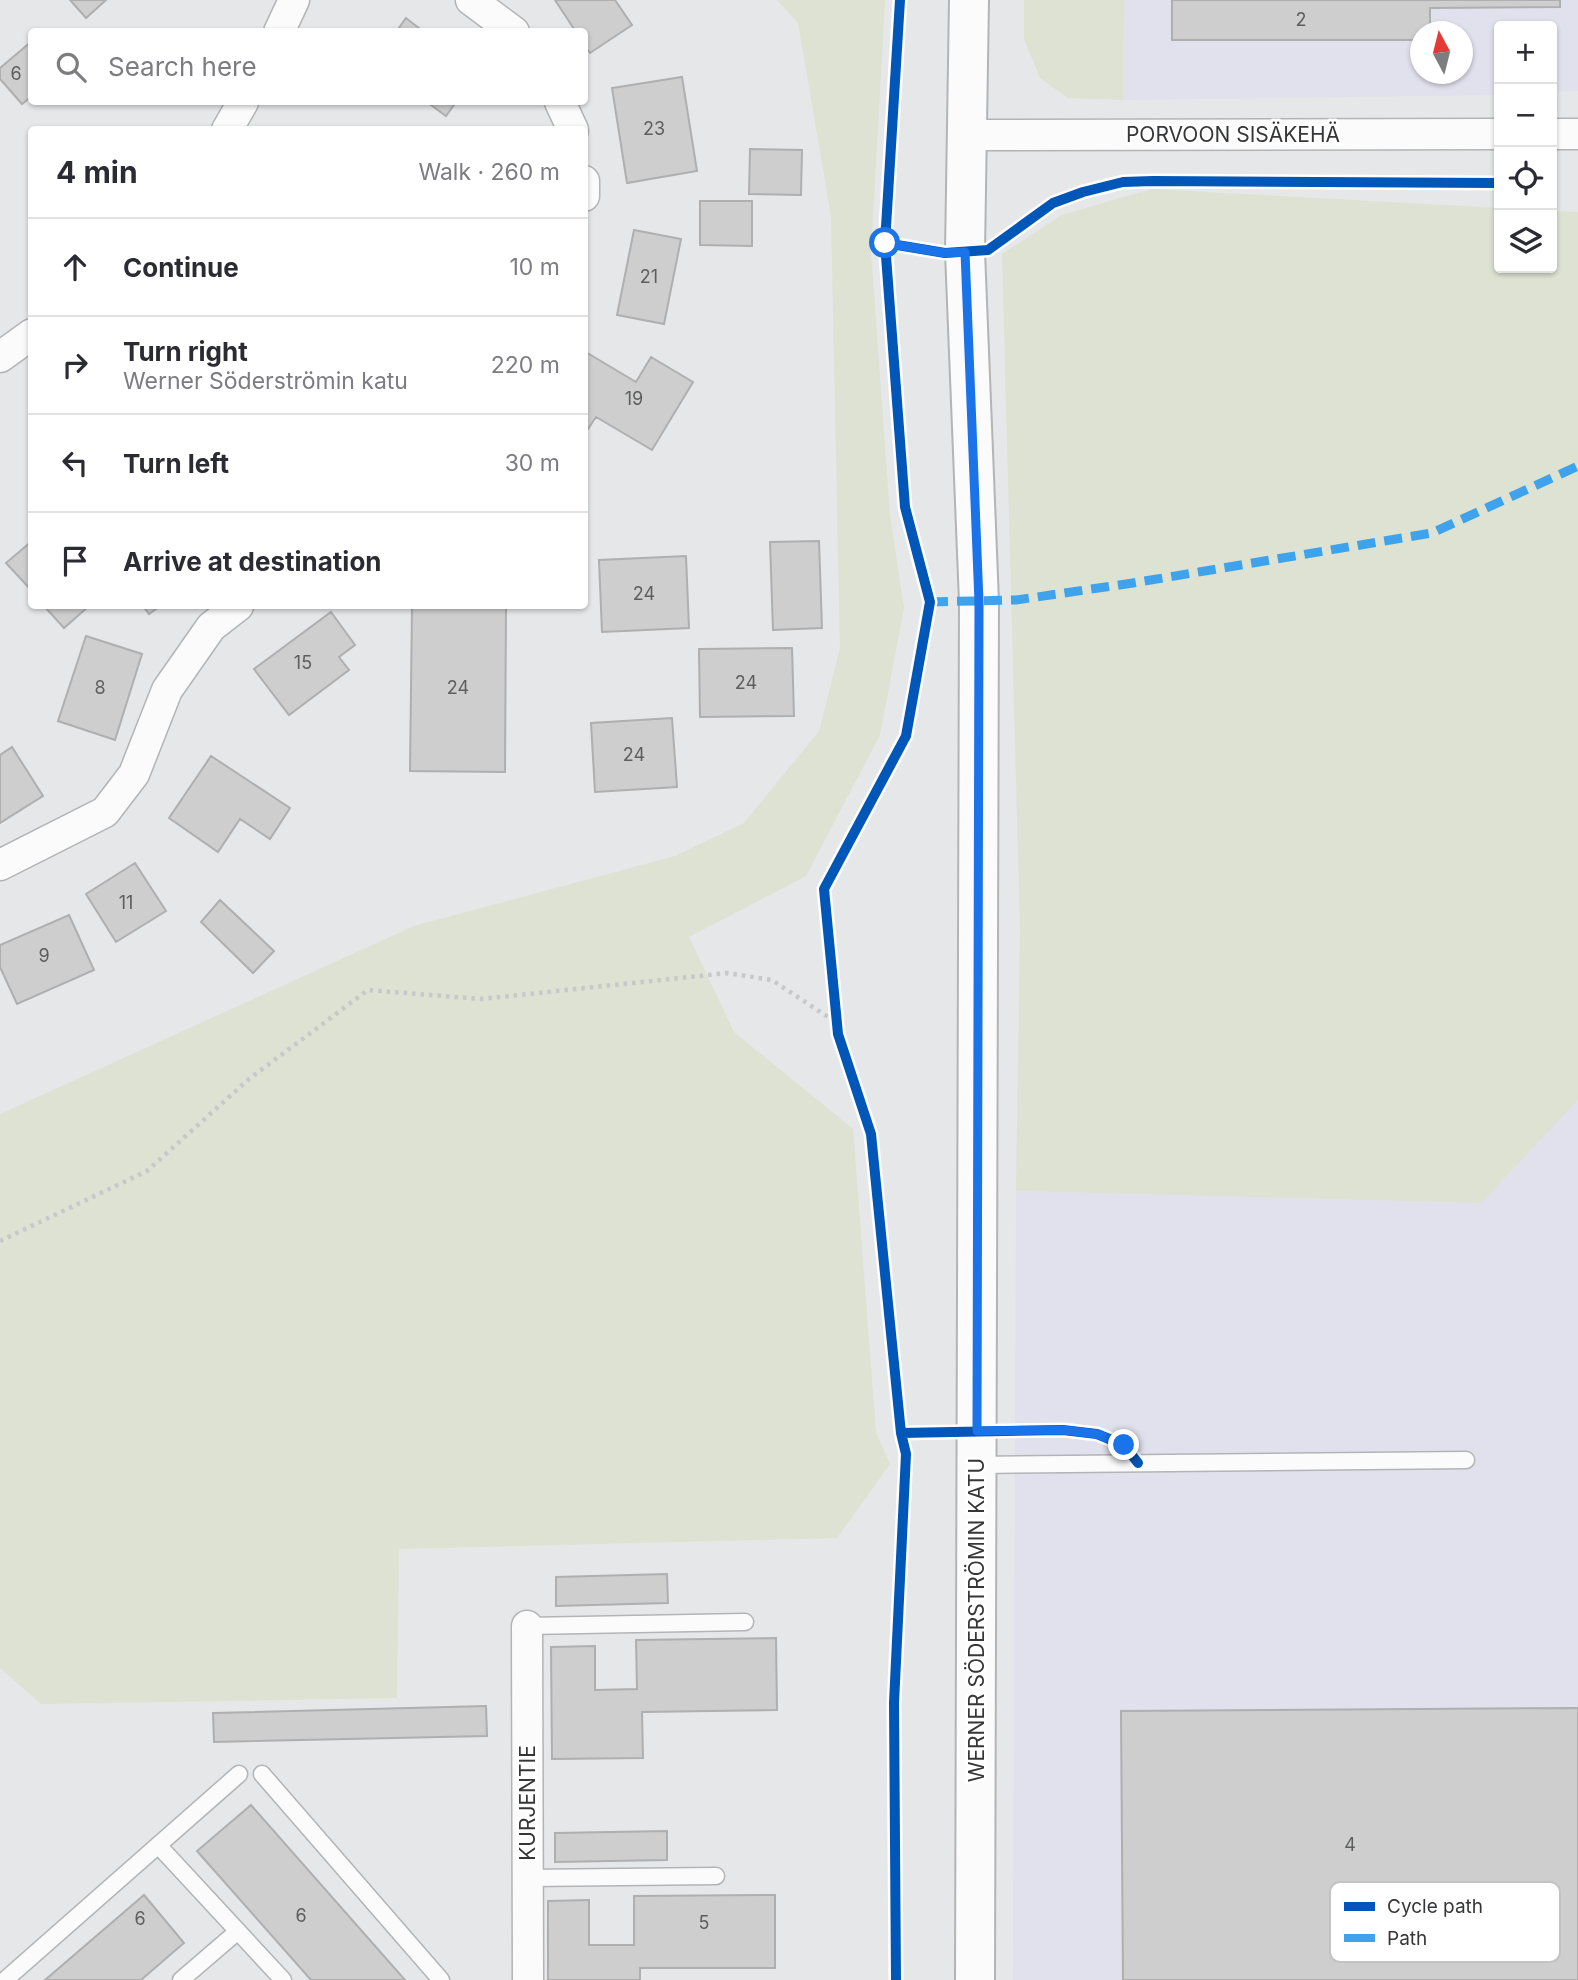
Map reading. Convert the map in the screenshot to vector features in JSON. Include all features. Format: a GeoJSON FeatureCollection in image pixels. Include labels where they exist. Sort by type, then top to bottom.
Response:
{"type":"FeatureCollection","features":[{"type":"Feature","properties":{"kind":"street"},"geometry":{"type":"LineString","coordinates":[[281,28],[294,0]]}},
{"type":"Feature","properties":{"kind":"street"},"geometry":{"type":"LineString","coordinates":[[471,0],[509,28]]}},
{"type":"Feature","properties":{"kind":"street","name":"WERNER SÖDERSTRÖMIN KATU"},"geometry":{"type":"LineString","coordinates":[[969,0],[965,252],[979,602],[975,1980]]}},
{"type":"Feature","properties":{"kind":"street"},"geometry":{"type":"LineString","coordinates":[[229,126],[241,105]]}},
{"type":"Feature","properties":{"kind":"street"},"geometry":{"type":"LineString","coordinates":[[561,105],[571,126]]}},
{"type":"Feature","properties":{"kind":"street","name":"PORVOON SISÄKEHÄ"},"geometry":{"type":"LineString","coordinates":[[967,135],[1494,134]]}},
{"type":"Feature","properties":{"kind":"street"},"geometry":{"type":"LineString","coordinates":[[1557,134],[1578,134]]}},
{"type":"Feature","properties":{"kind":"street"},"geometry":{"type":"LineString","coordinates":[[0,357],[28,337]]}},
{"type":"Feature","properties":{"kind":"street"},"geometry":{"type":"LineString","coordinates":[[0,865],[105,812],[134,774],[167,690],[211,627],[235,609]]}},
{"type":"Feature","properties":{"kind":"street","name":"KURJENTIE"},"geometry":{"type":"LineString","coordinates":[[527,1626],[528,1980]]}},
{"type":"Feature","properties":{"kind":"lane"},"geometry":{"type":"LineString","coordinates":[[977,1465],[1466,1460]]}},
{"type":"Feature","properties":{"kind":"lane"},"geometry":{"type":"LineString","coordinates":[[527,1626],[745,1622]]}},
{"type":"Feature","properties":{"kind":"lane"},"geometry":{"type":"LineString","coordinates":[[5,1980],[239,1774]]}},
{"type":"Feature","properties":{"kind":"lane"},"geometry":{"type":"LineString","coordinates":[[262,1774],[441,1980]]}},
{"type":"Feature","properties":{"kind":"lane"},"geometry":{"type":"LineString","coordinates":[[159,1845],[283,1980]]}},
{"type":"Feature","properties":{"kind":"lane"},"geometry":{"type":"LineString","coordinates":[[528,1878],[716,1876]]}},
{"type":"Feature","properties":{"kind":"lane"},"geometry":{"type":"LineString","coordinates":[[181,1980],[237,1931]]}},
{"type":"Feature","properties":{"kind":"path"},"geometry":{"type":"LineString","coordinates":[[0,1241],[147,1171],[250,1079],[368,990],[481,999],[727,973],[772,980],[837,1029]]}},
{"type":"Feature","properties":{"kind":"path"},"geometry":{"type":"LineString","coordinates":[[835,1010],[837,1029]]}},
{"type":"Feature","properties":{"kind":"shaded area"},"geometry":{"type":"Polygon","coordinates":[[[1124,0],[1578,0],[1578,91],[1557,92],[1557,21],[1494,21],[1494,95],[1123,100],[1124,0]]]}},
{"type":"Feature","properties":{"kind":"shaded area"},"geometry":{"type":"Polygon","coordinates":[[[1578,1100],[1578,1980],[1013,1980],[1016,1191],[1480,1203],[1578,1100]]]}},
{"type":"Feature","properties":{"kind":"green space"},"geometry":{"type":"Polygon","coordinates":[[[777,0],[885,0],[871,252],[890,515],[904,608],[880,735],[806,876],[689,937],[734,1032],[853,1129],[876,1433],[890,1464],[837,1538],[399,1549],[397,1698],[41,1704],[0,1668],[0,1114],[414,926],[675,856],[744,823],[819,731],[840,648],[831,216],[798,23],[777,0]]]}},
{"type":"Feature","properties":{"kind":"green space"},"geometry":{"type":"Polygon","coordinates":[[[1024,0],[1124,0],[1123,100],[1068,98],[1040,78],[1024,39],[1024,0]]]}},
{"type":"Feature","properties":{"kind":"green space"},"geometry":{"type":"Polygon","coordinates":[[[1151,189],[1494,208],[1494,273],[1557,273],[1557,211],[1578,212],[1578,1100],[1481,1203],[1016,1191],[1020,929],[1002,254],[1062,215],[1151,189]]]}},
{"type":"Feature","properties":{"kind":"building"},"geometry":{"type":"Polygon","coordinates":[[[70,0],[106,0],[86,18],[70,0]]]}},
{"type":"Feature","properties":{"kind":"building"},"geometry":{"type":"Polygon","coordinates":[[[555,0],[615,0],[632,25],[590,53],[588,28],[573,28],[555,0]]]}},
{"type":"Feature","properties":{"kind":"building"},"geometry":{"type":"Polygon","coordinates":[[[1172,0],[1560,0],[1560,7],[1430,8],[1430,21],[1410,21],[1410,40],[1172,40],[1172,0]]]}},
{"type":"Feature","properties":{"kind":"building"},"geometry":{"type":"Polygon","coordinates":[[[406,18],[419,28],[399,28],[406,18]]]}},
{"type":"Feature","properties":{"kind":"building"},"geometry":{"type":"Polygon","coordinates":[[[28,44],[28,99],[22,104],[0,79],[0,68],[28,44]]]}},
{"type":"Feature","properties":{"kind":"building"},"geometry":{"type":"Polygon","coordinates":[[[682,77],[697,171],[627,183],[612,88],[682,77]]]}},
{"type":"Feature","properties":{"kind":"building"},"geometry":{"type":"Polygon","coordinates":[[[431,105],[454,105],[446,116],[431,105]]]}},
{"type":"Feature","properties":{"kind":"building"},"geometry":{"type":"Polygon","coordinates":[[[750,149],[802,150],[801,195],[749,194],[750,149]]]}},
{"type":"Feature","properties":{"kind":"building"},"geometry":{"type":"Polygon","coordinates":[[[700,201],[752,201],[752,246],[700,245],[700,201]]]}},
{"type":"Feature","properties":{"kind":"building"},"geometry":{"type":"Polygon","coordinates":[[[634,230],[681,239],[664,324],[617,315],[634,230]]]}},
{"type":"Feature","properties":{"kind":"building"},"geometry":{"type":"Polygon","coordinates":[[[588,353],[636,382],[651,357],[693,382],[652,450],[596,417],[588,429],[588,353]]]}},
{"type":"Feature","properties":{"kind":"building"},"geometry":{"type":"Polygon","coordinates":[[[819,541],[822,628],[773,630],[770,542],[819,541]]]}},
{"type":"Feature","properties":{"kind":"building"},"geometry":{"type":"Polygon","coordinates":[[[28,544],[28,587],[6,563],[28,544]]]}},
{"type":"Feature","properties":{"kind":"building"},"geometry":{"type":"Polygon","coordinates":[[[686,556],[689,628],[602,632],[599,560],[686,556]]]}},
{"type":"Feature","properties":{"kind":"building"},"geometry":{"type":"Polygon","coordinates":[[[47,609],[86,609],[64,628],[47,609]]]}},
{"type":"Feature","properties":{"kind":"building"},"geometry":{"type":"Polygon","coordinates":[[[412,609],[506,609],[505,772],[410,771],[412,609]]]}},
{"type":"Feature","properties":{"kind":"building"},"geometry":{"type":"Polygon","coordinates":[[[331,612],[355,645],[339,657],[349,670],[289,715],[254,669],[331,612]]]}},
{"type":"Feature","properties":{"kind":"building"},"geometry":{"type":"Polygon","coordinates":[[[86,636],[142,654],[115,740],[58,721],[86,636]]]}},
{"type":"Feature","properties":{"kind":"building"},"geometry":{"type":"Polygon","coordinates":[[[792,648],[794,716],[700,717],[699,649],[792,648]]]}},
{"type":"Feature","properties":{"kind":"building"},"geometry":{"type":"Polygon","coordinates":[[[672,718],[677,787],[595,792],[591,723],[672,718]]]}},
{"type":"Feature","properties":{"kind":"building"},"geometry":{"type":"Polygon","coordinates":[[[12,747],[43,796],[0,823],[0,755],[12,747]]]}},
{"type":"Feature","properties":{"kind":"building"},"geometry":{"type":"Polygon","coordinates":[[[211,756],[290,808],[270,839],[240,819],[218,852],[169,818],[211,756]]]}},
{"type":"Feature","properties":{"kind":"building"},"geometry":{"type":"Polygon","coordinates":[[[135,863],[166,911],[116,942],[86,894],[135,863]]]}},
{"type":"Feature","properties":{"kind":"building"},"geometry":{"type":"Polygon","coordinates":[[[220,900],[274,951],[253,973],[201,922],[220,900]]]}},
{"type":"Feature","properties":{"kind":"building"},"geometry":{"type":"Polygon","coordinates":[[[69,915],[94,970],[17,1004],[0,967],[0,945],[69,915]]]}},
{"type":"Feature","properties":{"kind":"building"},"geometry":{"type":"Polygon","coordinates":[[[667,1574],[668,1603],[556,1606],[556,1577],[667,1574]]]}},
{"type":"Feature","properties":{"kind":"building"},"geometry":{"type":"Polygon","coordinates":[[[776,1638],[777,1710],[642,1712],[643,1758],[552,1759],[551,1647],[595,1646],[595,1690],[637,1689],[636,1640],[776,1638]]]}},
{"type":"Feature","properties":{"kind":"building"},"geometry":{"type":"Polygon","coordinates":[[[486,1706],[487,1736],[214,1742],[213,1713],[486,1706]]]}},
{"type":"Feature","properties":{"kind":"building"},"geometry":{"type":"Polygon","coordinates":[[[1578,1708],[1578,1980],[1123,1980],[1121,1711],[1578,1708]]]}},
{"type":"Feature","properties":{"kind":"building"},"geometry":{"type":"Polygon","coordinates":[[[251,1805],[405,1980],[311,1980],[197,1851],[251,1805]]]}},
{"type":"Feature","properties":{"kind":"building"},"geometry":{"type":"Polygon","coordinates":[[[667,1831],[667,1860],[555,1862],[555,1833],[667,1831]]]}},
{"type":"Feature","properties":{"kind":"building"},"geometry":{"type":"Polygon","coordinates":[[[144,1895],[184,1943],[141,1980],[45,1980],[144,1895]]]}},
{"type":"Feature","properties":{"kind":"building"},"geometry":{"type":"Polygon","coordinates":[[[775,1895],[775,1968],[640,1968],[640,1980],[548,1980],[548,1901],[589,1900],[589,1945],[634,1945],[634,1896],[775,1895]]]}},
{"type":"Feature","properties":{"kind":"marked path"},"geometry":{"type":"LineString","coordinates":[[930,602],[1016,600],[1432,533],[1578,466]]}},
{"type":"Feature","properties":{"kind":"cycle path"},"geometry":{"type":"LineString","coordinates":[[896,1980],[894,1703],[906,1454],[901,1433],[871,1134],[838,1034],[824,889],[906,736],[930,602],[905,507],[885,243],[900,0]]}},
{"type":"Feature","properties":{"kind":"cycle path"},"geometry":{"type":"LineString","coordinates":[[885,243],[945,253],[988,250],[1053,203],[1123,182],[1494,183]]}},
{"type":"Feature","properties":{"kind":"cycle path"},"geometry":{"type":"LineString","coordinates":[[901,1433],[1063,1430],[1097,1434],[1124,1445],[1138,1463]]}},
{"type":"Feature","properties":{"kind":"route"},"geometry":{"type":"LineString","coordinates":[[885,243],[945,253],[965,252],[979,602],[977,1431],[1063,1430],[1097,1434],[1124,1445]]}}]}
